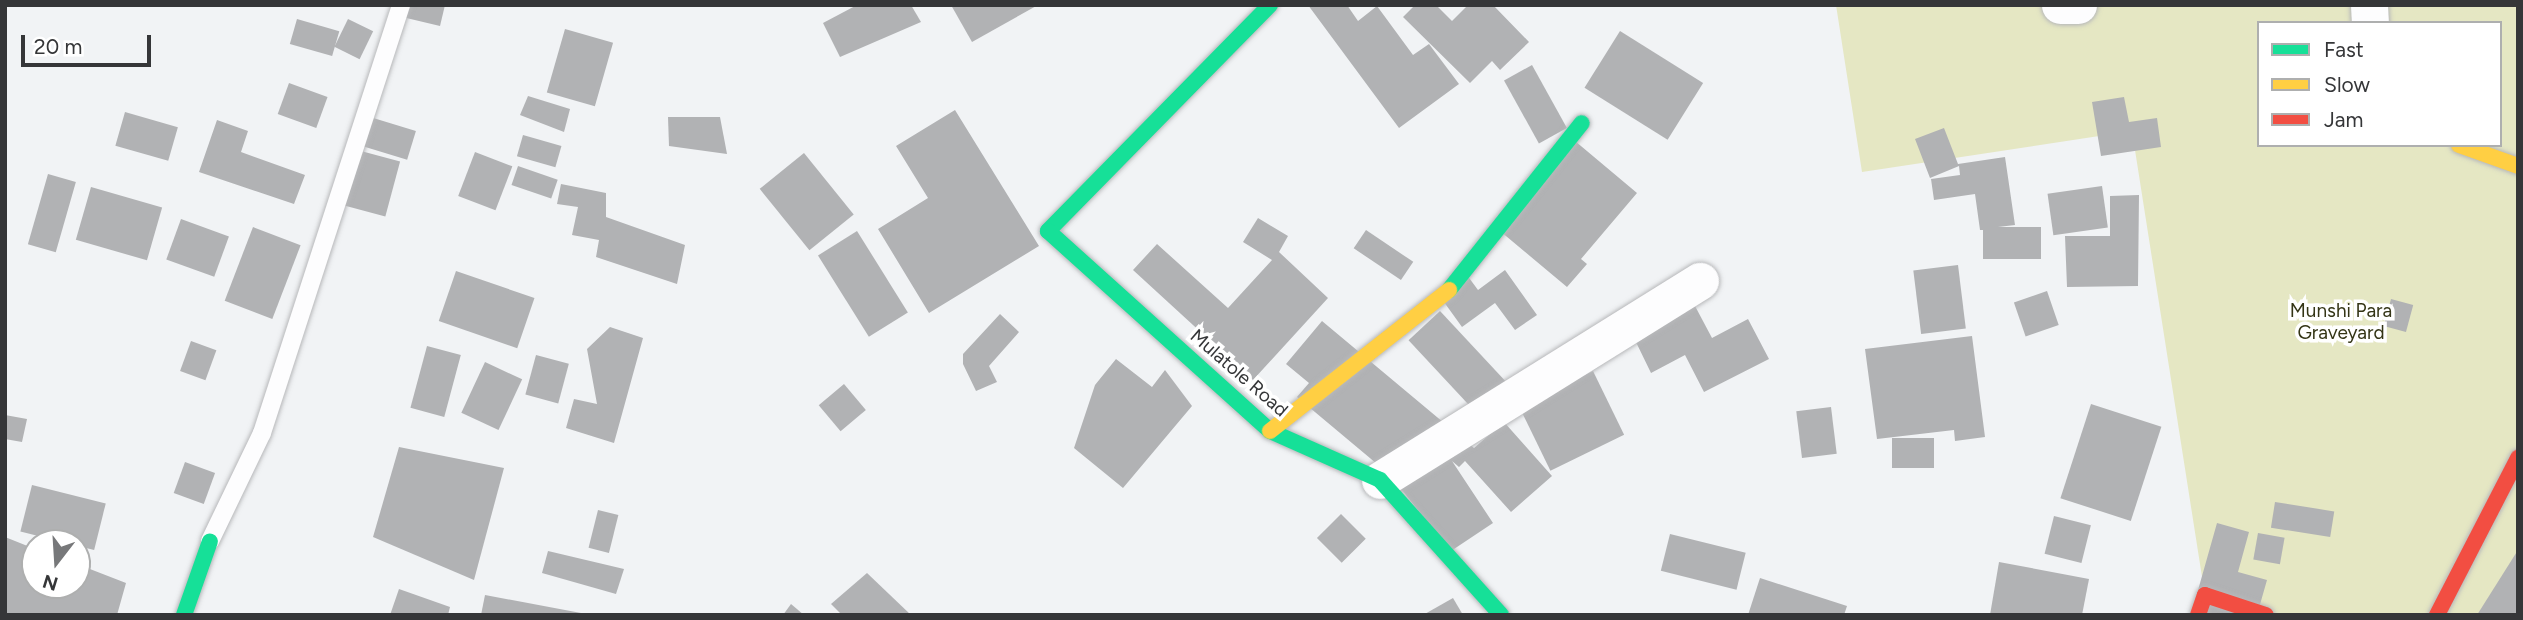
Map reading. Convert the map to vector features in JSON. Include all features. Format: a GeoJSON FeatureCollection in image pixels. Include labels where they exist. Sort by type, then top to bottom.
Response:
{"type":"FeatureCollection","features":[{"type":"Feature","properties":{"kind":"street","name":"Mulatole Road"},"geometry":{"type":"LineString","coordinates":[[1269,5],[1048,231],[1270,431],[1380,480],[1501,615]]}},
{"type":"Feature","properties":{"kind":"street"},"geometry":{"type":"LineString","coordinates":[[2060,5],[2078,5]]}},
{"type":"Feature","properties":{"kind":"street"},"geometry":{"type":"LineString","coordinates":[[1270,431],[1453,287],[1582,123]]}},
{"type":"Feature","properties":{"kind":"street"},"geometry":{"type":"LineString","coordinates":[[2465,147],[2518,166]]}},
{"type":"Feature","properties":{"kind":"street"},"geometry":{"type":"LineString","coordinates":[[1380,480],[1700,281]]}},
{"type":"Feature","properties":{"kind":"street"},"geometry":{"type":"LineString","coordinates":[[2437,615],[2498,502],[2518,458]]}},
{"type":"Feature","properties":{"kind":"street"},"geometry":{"type":"LineString","coordinates":[[184,615],[210,541]]}},
{"type":"Feature","properties":{"kind":"street"},"geometry":{"type":"LineString","coordinates":[[2198,615],[2205,595],[2266,615]]}},
{"type":"Feature","properties":{"kind":"lane"},"geometry":{"type":"LineString","coordinates":[[210,541],[262,433],[401,5]]}},
{"type":"Feature","properties":{"kind":"green space","name":"Munshi Para Graveyard"},"geometry":{"type":"Polygon","coordinates":[[[1836,5],[2518,5],[2518,615],[2208,615],[2132,131],[1862,172],[1836,5]]]}},
{"type":"Feature","properties":{"kind":"building"},"geometry":{"type":"Polygon","coordinates":[[[400,5],[445,5],[440,26],[398,16],[400,5]]]}},
{"type":"Feature","properties":{"kind":"building"},"geometry":{"type":"Polygon","coordinates":[[[857,5],[911,5],[921,22],[840,57],[823,23],[857,5]]]}},
{"type":"Feature","properties":{"kind":"building"},"geometry":{"type":"Polygon","coordinates":[[[951,5],[1038,5],[972,42],[951,5]]]}},
{"type":"Feature","properties":{"kind":"building"},"geometry":{"type":"Polygon","coordinates":[[[1308,5],[1347,5],[1358,21],[1377,6],[1413,55],[1429,44],[1459,84],[1399,128],[1308,5]]]}},
{"type":"Feature","properties":{"kind":"building"},"geometry":{"type":"Polygon","coordinates":[[[1415,5],[1436,5],[1452,21],[1468,5],[1493,5],[1529,42],[1500,70],[1492,61],[1470,83],[1403,17],[1415,5]]]}},
{"type":"Feature","properties":{"kind":"building"},"geometry":{"type":"Polygon","coordinates":[[[297,19],[339,31],[332,56],[290,44],[297,19]]]}},
{"type":"Feature","properties":{"kind":"building"},"geometry":{"type":"Polygon","coordinates":[[[348,19],[373,31],[360,59],[334,47],[348,19]]]}},
{"type":"Feature","properties":{"kind":"building"},"geometry":{"type":"Polygon","coordinates":[[[565,29],[613,43],[595,106],[547,92],[565,29]]]}},
{"type":"Feature","properties":{"kind":"building"},"geometry":{"type":"Polygon","coordinates":[[[1620,31],[1703,83],[1668,140],[1584,88],[1620,31]]]}},
{"type":"Feature","properties":{"kind":"building"},"geometry":{"type":"Polygon","coordinates":[[[1532,65],[1567,128],[1539,143],[1504,81],[1532,65]]]}},
{"type":"Feature","properties":{"kind":"building"},"geometry":{"type":"Polygon","coordinates":[[[289,83],[328,97],[316,128],[278,114],[289,83]]]}},
{"type":"Feature","properties":{"kind":"building"},"geometry":{"type":"Polygon","coordinates":[[[528,96],[570,109],[564,132],[520,115],[528,96]]]}},
{"type":"Feature","properties":{"kind":"building"},"geometry":{"type":"Polygon","coordinates":[[[2124,97],[2129,122],[2157,118],[2161,147],[2101,156],[2092,102],[2124,97]]]}},
{"type":"Feature","properties":{"kind":"building"},"geometry":{"type":"Polygon","coordinates":[[[955,110],[1039,246],[929,313],[878,229],[928,198],[896,146],[955,110]]]}},
{"type":"Feature","properties":{"kind":"building"},"geometry":{"type":"Polygon","coordinates":[[[125,112],[178,127],[168,161],[115,146],[125,112]]]}},
{"type":"Feature","properties":{"kind":"building"},"geometry":{"type":"Polygon","coordinates":[[[370,117],[416,131],[407,160],[361,146],[370,117]]]}},
{"type":"Feature","properties":{"kind":"building"},"geometry":{"type":"Polygon","coordinates":[[[668,117],[720,117],[727,154],[669,146],[668,117]]]}},
{"type":"Feature","properties":{"kind":"building"},"geometry":{"type":"Polygon","coordinates":[[[217,120],[248,131],[241,152],[305,175],[294,204],[199,172],[217,120]]]}},
{"type":"Feature","properties":{"kind":"building"},"geometry":{"type":"Polygon","coordinates":[[[1944,128],[1958,164],[2005,157],[2015,225],[1998,227],[2041,227],[2041,259],[1983,259],[1983,230],[1980,230],[1975,194],[1934,200],[1931,179],[1960,175],[1959,166],[1930,178],[1915,139],[1944,128]]]}},
{"type":"Feature","properties":{"kind":"building"},"geometry":{"type":"Polygon","coordinates":[[[523,135],[561,146],[555,167],[517,156],[523,135]]]}},
{"type":"Feature","properties":{"kind":"building"},"geometry":{"type":"Polygon","coordinates":[[[1575,141],[1637,193],[1581,259],[1587,264],[1567,287],[1500,231],[1575,141]]]}},
{"type":"Feature","properties":{"kind":"building"},"geometry":{"type":"Polygon","coordinates":[[[346,147],[400,161],[385,217],[331,202],[346,147]]]}},
{"type":"Feature","properties":{"kind":"building"},"geometry":{"type":"Polygon","coordinates":[[[475,152],[512,166],[495,210],[458,196],[475,152]]]}},
{"type":"Feature","properties":{"kind":"building"},"geometry":{"type":"Polygon","coordinates":[[[804,153],[854,214],[809,250],[760,189],[804,153]]]}},
{"type":"Feature","properties":{"kind":"building"},"geometry":{"type":"Polygon","coordinates":[[[518,166],[558,180],[551,199],[511,185],[518,166]]]}},
{"type":"Feature","properties":{"kind":"building"},"geometry":{"type":"Polygon","coordinates":[[[48,174],[76,182],[56,252],[28,244],[48,174]]]}},
{"type":"Feature","properties":{"kind":"building"},"geometry":{"type":"Polygon","coordinates":[[[561,184],[606,193],[606,217],[685,245],[677,284],[596,257],[599,240],[572,235],[578,207],[557,204],[561,184]]]}},
{"type":"Feature","properties":{"kind":"building"},"geometry":{"type":"Polygon","coordinates":[[[2102,186],[2108,228],[2053,235],[2048,194],[2102,186]]]}},
{"type":"Feature","properties":{"kind":"building"},"geometry":{"type":"Polygon","coordinates":[[[91,187],[162,207],[147,260],[76,240],[91,187]]]}},
{"type":"Feature","properties":{"kind":"building"},"geometry":{"type":"Polygon","coordinates":[[[2139,195],[2138,286],[2067,287],[2065,236],[2110,236],[2110,196],[2139,195]]]}},
{"type":"Feature","properties":{"kind":"building"},"geometry":{"type":"Polygon","coordinates":[[[1258,218],[1288,236],[1279,252],[1328,298],[1253,380],[1133,270],[1157,244],[1228,308],[1272,260],[1243,242],[1258,218]]]}},
{"type":"Feature","properties":{"kind":"building"},"geometry":{"type":"Polygon","coordinates":[[[181,219],[229,236],[214,277],[166,259],[181,219]]]}},
{"type":"Feature","properties":{"kind":"building"},"geometry":{"type":"Polygon","coordinates":[[[253,227],[301,245],[272,319],[225,301],[253,227]]]}},
{"type":"Feature","properties":{"kind":"building"},"geometry":{"type":"Polygon","coordinates":[[[1366,230],[1413,262],[1401,280],[1354,248],[1366,230]]]}},
{"type":"Feature","properties":{"kind":"building"},"geometry":{"type":"Polygon","coordinates":[[[857,231],[908,312],[869,337],[818,255],[857,231]]]}},
{"type":"Feature","properties":{"kind":"building"},"geometry":{"type":"Polygon","coordinates":[[[1958,265],[1966,329],[1921,334],[1913,270],[1958,265]]]}},
{"type":"Feature","properties":{"kind":"building"},"geometry":{"type":"Polygon","coordinates":[[[1505,270],[1537,315],[1515,330],[1495,303],[1462,327],[1436,291],[1464,271],[1478,290],[1505,270]]]}},
{"type":"Feature","properties":{"kind":"building"},"geometry":{"type":"Polygon","coordinates":[[[456,271],[534,298],[517,348],[439,321],[456,271]]]}},
{"type":"Feature","properties":{"kind":"building"},"geometry":{"type":"Polygon","coordinates":[[[2047,291],[2059,325],[2026,336],[2014,302],[2047,291]]]}},
{"type":"Feature","properties":{"kind":"building"},"geometry":{"type":"Polygon","coordinates":[[[2391,299],[2413,305],[2406,332],[2384,326],[2391,299]]]}},
{"type":"Feature","properties":{"kind":"building"},"geometry":{"type":"Polygon","coordinates":[[[1695,306],[1712,338],[1748,319],[1769,359],[1704,392],[1685,355],[1651,373],[1634,338],[1695,306]]]}},
{"type":"Feature","properties":{"kind":"building"},"geometry":{"type":"Polygon","coordinates":[[[1440,311],[1512,389],[1481,418],[1409,340],[1440,311]]]}},
{"type":"Feature","properties":{"kind":"building"},"geometry":{"type":"Polygon","coordinates":[[[1000,314],[1019,332],[989,366],[997,382],[976,391],[963,364],[963,354],[1000,314]]]}},
{"type":"Feature","properties":{"kind":"building"},"geometry":{"type":"Polygon","coordinates":[[[1322,321],[1474,448],[1504,422],[1552,476],[1511,512],[1465,461],[1459,467],[1452,461],[1493,523],[1451,551],[1389,474],[1297,397],[1309,383],[1286,364],[1322,321]]]}},
{"type":"Feature","properties":{"kind":"building"},"geometry":{"type":"Polygon","coordinates":[[[610,327],[643,338],[614,443],[566,428],[574,399],[597,404],[587,349],[610,327]]]}},
{"type":"Feature","properties":{"kind":"building"},"geometry":{"type":"Polygon","coordinates":[[[1972,336],[1985,437],[1955,441],[1954,430],[1877,439],[1865,349],[1972,336]]]}},
{"type":"Feature","properties":{"kind":"building"},"geometry":{"type":"Polygon","coordinates":[[[191,341],[216,350],[205,380],[180,371],[191,341]]]}},
{"type":"Feature","properties":{"kind":"building"},"geometry":{"type":"Polygon","coordinates":[[[427,346],[461,355],[444,417],[410,408],[427,346]]]}},
{"type":"Feature","properties":{"kind":"building"},"geometry":{"type":"Polygon","coordinates":[[[536,355],[569,364],[558,403],[525,395],[536,355]]]}},
{"type":"Feature","properties":{"kind":"building"},"geometry":{"type":"Polygon","coordinates":[[[1116,359],[1152,387],[1165,370],[1192,406],[1123,488],[1074,448],[1095,385],[1116,359]]]}},
{"type":"Feature","properties":{"kind":"building"},"geometry":{"type":"Polygon","coordinates":[[[485,362],[522,379],[498,430],[461,413],[485,362]]]}},
{"type":"Feature","properties":{"kind":"building"},"geometry":{"type":"Polygon","coordinates":[[[1593,371],[1624,435],[1550,471],[1519,407],[1593,371]]]}},
{"type":"Feature","properties":{"kind":"building"},"geometry":{"type":"Polygon","coordinates":[[[844,384],[866,410],[841,431],[819,405],[844,384]]]}},
{"type":"Feature","properties":{"kind":"building"},"geometry":{"type":"Polygon","coordinates":[[[2091,404],[2161,427],[2131,521],[2060,498],[2091,404]]]}},
{"type":"Feature","properties":{"kind":"building"},"geometry":{"type":"Polygon","coordinates":[[[1831,407],[1837,454],[1802,458],[1796,411],[1831,407]]]}},
{"type":"Feature","properties":{"kind":"building"},"geometry":{"type":"Polygon","coordinates":[[[5,415],[27,419],[22,442],[5,439],[5,415]]]}},
{"type":"Feature","properties":{"kind":"building"},"geometry":{"type":"Polygon","coordinates":[[[1892,438],[1934,438],[1934,468],[1892,468],[1892,438]]]}},
{"type":"Feature","properties":{"kind":"building"},"geometry":{"type":"Polygon","coordinates":[[[399,447],[504,468],[474,580],[373,537],[399,447]]]}},
{"type":"Feature","properties":{"kind":"building"},"geometry":{"type":"Polygon","coordinates":[[[185,462],[215,473],[204,504],[174,493],[185,462]]]}},
{"type":"Feature","properties":{"kind":"building"},"geometry":{"type":"Polygon","coordinates":[[[32,485],[106,503],[94,550],[91,549],[91,529],[21,529],[32,485]]]}},
{"type":"Feature","properties":{"kind":"building"},"geometry":{"type":"Polygon","coordinates":[[[2275,502],[2334,511],[2330,537],[2271,528],[2275,502]]]}},
{"type":"Feature","properties":{"kind":"building"},"geometry":{"type":"Polygon","coordinates":[[[598,510],[618,515],[609,553],[589,548],[598,510]]]}},
{"type":"Feature","properties":{"kind":"building"},"geometry":{"type":"Polygon","coordinates":[[[1341,514],[1366,539],[1342,563],[1317,538],[1341,514]]]}},
{"type":"Feature","properties":{"kind":"building"},"geometry":{"type":"Polygon","coordinates":[[[2054,516],[2091,525],[2081,563],[2045,554],[2054,516]]]}},
{"type":"Feature","properties":{"kind":"building"},"geometry":{"type":"Polygon","coordinates":[[[2217,523],[2249,532],[2238,572],[2267,580],[2257,615],[2191,615],[2217,523]]]}},
{"type":"Feature","properties":{"kind":"building"},"geometry":{"type":"Polygon","coordinates":[[[2258,533],[2285,538],[2280,564],[2253,560],[2258,533]]]}},
{"type":"Feature","properties":{"kind":"building"},"geometry":{"type":"Polygon","coordinates":[[[1670,534],[1746,553],[1736,590],[1661,571],[1670,534]]]}},
{"type":"Feature","properties":{"kind":"building"},"geometry":{"type":"Polygon","coordinates":[[[5,537],[21,543],[21,599],[91,599],[91,569],[126,583],[117,615],[5,615],[5,537]]]}},
{"type":"Feature","properties":{"kind":"building"},"geometry":{"type":"Polygon","coordinates":[[[2518,550],[2518,615],[2477,615],[2518,550]]]}},
{"type":"Feature","properties":{"kind":"building"},"geometry":{"type":"Polygon","coordinates":[[[548,551],[624,569],[616,594],[542,573],[548,551]]]}},
{"type":"Feature","properties":{"kind":"building"},"geometry":{"type":"Polygon","coordinates":[[[1999,562],[2089,579],[2082,615],[1990,615],[1999,562]]]}},
{"type":"Feature","properties":{"kind":"building"},"geometry":{"type":"Polygon","coordinates":[[[867,573],[911,615],[842,615],[831,604],[867,573]]]}},
{"type":"Feature","properties":{"kind":"building"},"geometry":{"type":"Polygon","coordinates":[[[1760,578],[1847,606],[1844,615],[1748,615],[1760,578]]]}},
{"type":"Feature","properties":{"kind":"building"},"geometry":{"type":"Polygon","coordinates":[[[399,589],[450,607],[448,615],[390,615],[399,589]]]}},
{"type":"Feature","properties":{"kind":"building"},"geometry":{"type":"Polygon","coordinates":[[[485,595],[581,613],[581,615],[481,615],[485,595]]]}},
{"type":"Feature","properties":{"kind":"building"},"geometry":{"type":"Polygon","coordinates":[[[1453,598],[1463,615],[1423,615],[1453,598]]]}},
{"type":"Feature","properties":{"kind":"building"},"geometry":{"type":"Polygon","coordinates":[[[791,604],[804,615],[783,615],[791,604]]]}},
{"type":"Feature","properties":{"kind":"traffic: fast"},"geometry":{"type":"LineString","coordinates":[[1270,5],[1048,231],[1270,431],[1380,480],[1501,615]]}},
{"type":"Feature","properties":{"kind":"traffic: fast"},"geometry":{"type":"LineString","coordinates":[[1449,290],[1582,123]]}},
{"type":"Feature","properties":{"kind":"traffic: fast"},"geometry":{"type":"LineString","coordinates":[[184,615],[210,541]]}},
{"type":"Feature","properties":{"kind":"traffic: slow"},"geometry":{"type":"LineString","coordinates":[[2465,147],[2518,166]]}},
{"type":"Feature","properties":{"kind":"traffic: slow"},"geometry":{"type":"LineString","coordinates":[[1270,431],[1449,290]]}},
{"type":"Feature","properties":{"kind":"traffic: jam"},"geometry":{"type":"LineString","coordinates":[[2437,615],[2518,458]]}},
{"type":"Feature","properties":{"kind":"traffic: jam"},"geometry":{"type":"LineString","coordinates":[[2198,615],[2205,595],[2266,615]]}}]}
